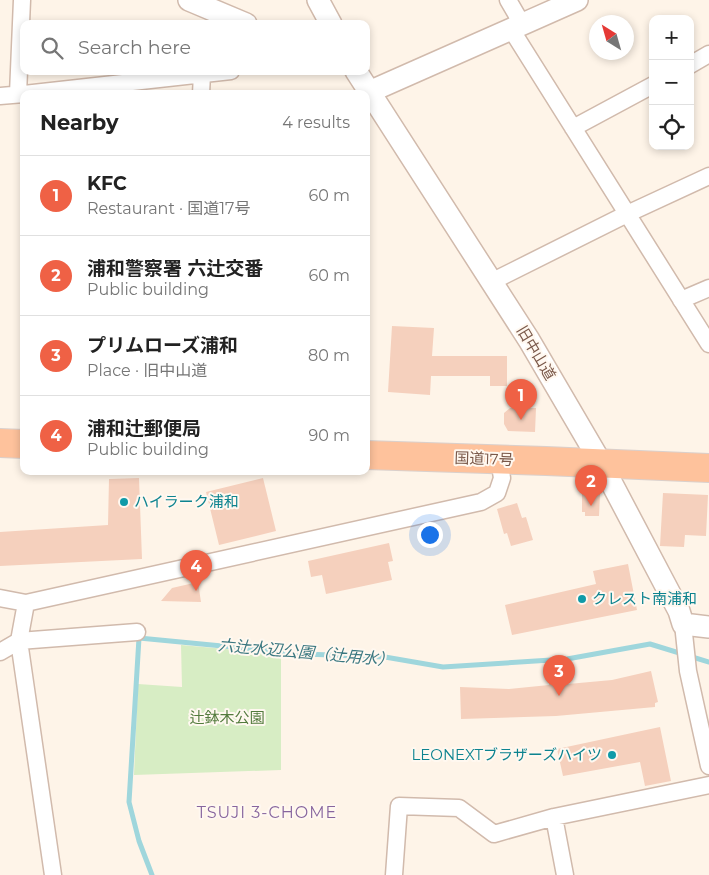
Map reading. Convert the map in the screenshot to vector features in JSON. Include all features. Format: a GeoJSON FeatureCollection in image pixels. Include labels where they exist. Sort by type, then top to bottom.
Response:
{"type":"FeatureCollection","features":[{"type":"Feature","properties":{"kind":"highway"},"geometry":{"type":"LineString","coordinates":[[0,442],[20,444]]}},
{"type":"Feature","properties":{"kind":"highway","name":"国道17号"},"geometry":{"type":"LineString","coordinates":[[370,456],[499,459],[709,468]]}},
{"type":"Feature","properties":{"kind":"street"},"geometry":{"type":"LineString","coordinates":[[22,0],[22,20]]}},
{"type":"Feature","properties":{"kind":"street"},"geometry":{"type":"LineString","coordinates":[[189,0],[236,20]]}},
{"type":"Feature","properties":{"kind":"street"},"geometry":{"type":"LineString","coordinates":[[318,0],[329,20]]}},
{"type":"Feature","properties":{"kind":"street"},"geometry":{"type":"LineString","coordinates":[[508,0],[517,27],[573,128],[709,344]]}},
{"type":"Feature","properties":{"kind":"street"},"geometry":{"type":"LineString","coordinates":[[370,92],[577,0]]}},
{"type":"Feature","properties":{"kind":"street"},"geometry":{"type":"LineString","coordinates":[[694,62],[709,54]]}},
{"type":"Feature","properties":{"kind":"street"},"geometry":{"type":"LineString","coordinates":[[22,75],[22,90]]}},
{"type":"Feature","properties":{"kind":"street"},"geometry":{"type":"LineString","coordinates":[[58,90],[193,75]]}},
{"type":"Feature","properties":{"kind":"street"},"geometry":{"type":"LineString","coordinates":[[201,90],[202,75]]}},
{"type":"Feature","properties":{"kind":"street","name":"旧中山道"},"geometry":{"type":"LineString","coordinates":[[358,75],[368,90]]}},
{"type":"Feature","properties":{"kind":"street"},"geometry":{"type":"LineString","coordinates":[[573,128],[649,87]]}},
{"type":"Feature","properties":{"kind":"street"},"geometry":{"type":"LineString","coordinates":[[0,96],[20,94]]}},
{"type":"Feature","properties":{"kind":"street","name":"旧中山道"},"geometry":{"type":"LineString","coordinates":[[370,94],[529,340],[601,463],[679,611],[684,624]]}},
{"type":"Feature","properties":{"kind":"street"},"geometry":{"type":"LineString","coordinates":[[491,282],[627,214],[709,176]]}},
{"type":"Feature","properties":{"kind":"street"},"geometry":{"type":"LineString","coordinates":[[681,300],[709,288]]}},
{"type":"Feature","properties":{"kind":"street"},"geometry":{"type":"LineString","coordinates":[[0,598],[26,603],[481,502],[497,493],[502,478],[499,459]]}},
{"type":"Feature","properties":{"kind":"street"},"geometry":{"type":"LineString","coordinates":[[26,603],[18,641],[53,875]]}},
{"type":"Feature","properties":{"kind":"street"},"geometry":{"type":"LineString","coordinates":[[709,627],[684,624],[688,671],[709,766]]}},
{"type":"Feature","properties":{"kind":"street"},"geometry":{"type":"LineString","coordinates":[[0,652],[18,641],[137,632]]}},
{"type":"Feature","properties":{"kind":"street"},"geometry":{"type":"LineString","coordinates":[[394,875],[398,806],[459,808],[494,834],[554,817],[709,785]]}},
{"type":"Feature","properties":{"kind":"street"},"geometry":{"type":"LineString","coordinates":[[554,817],[565,875]]}},
{"type":"Feature","properties":{"kind":"green space","name":"辻鉢木公園"},"geometry":{"type":"Polygon","coordinates":[[[181,645],[281,654],[281,770],[134,775],[138,684],[182,687],[181,645]]]}},
{"type":"Feature","properties":{"kind":"building"},"geometry":{"type":"Polygon","coordinates":[[[392,326],[434,328],[432,356],[507,356],[507,386],[490,386],[490,376],[431,376],[430,395],[388,392],[392,326]]]}},
{"type":"Feature","properties":{"kind":"building"},"geometry":{"type":"Polygon","coordinates":[[[510,408],[536,408],[535,432],[508,431],[504,424],[504,413],[510,408]]]}},
{"type":"Feature","properties":{"kind":"building","name":"ハイラーク浦和"},"geometry":{"type":"Polygon","coordinates":[[[139,478],[142,559],[0,566],[0,532],[108,525],[109,479],[139,478]]]}},
{"type":"Feature","properties":{"kind":"building"},"geometry":{"type":"Polygon","coordinates":[[[263,478],[276,531],[219,545],[206,492],[263,478]]]}},
{"type":"Feature","properties":{"kind":"building"},"geometry":{"type":"Polygon","coordinates":[[[663,493],[708,495],[706,536],[685,535],[684,547],[660,546],[663,493]]]}},
{"type":"Feature","properties":{"kind":"building"},"geometry":{"type":"Polygon","coordinates":[[[582,494],[600,494],[599,516],[585,516],[585,512],[582,512],[582,494]]]}},
{"type":"Feature","properties":{"kind":"building"},"geometry":{"type":"Polygon","coordinates":[[[517,503],[522,518],[526,517],[533,540],[511,546],[507,533],[504,534],[497,509],[517,503]]]}},
{"type":"Feature","properties":{"kind":"building"},"geometry":{"type":"Polygon","coordinates":[[[389,543],[393,561],[388,562],[392,580],[326,594],[322,575],[311,577],[308,561],[389,543]]]}},
{"type":"Feature","properties":{"kind":"building","name":"クレスト南浦和"},"geometry":{"type":"Polygon","coordinates":[[[628,564],[637,610],[512,635],[505,605],[596,584],[593,571],[628,564]]]}},
{"type":"Feature","properties":{"kind":"building"},"geometry":{"type":"Polygon","coordinates":[[[198,582],[201,602],[161,601],[172,588],[198,582]]]}},
{"type":"Feature","properties":{"kind":"building"},"geometry":{"type":"Polygon","coordinates":[[[651,671],[658,702],[655,703],[655,707],[556,716],[461,719],[460,687],[509,689],[549,685],[549,673],[567,672],[568,684],[612,680],[651,671]]]}},
{"type":"Feature","properties":{"kind":"building","name":"LEONEXTブラザーズハイツ"},"geometry":{"type":"Polygon","coordinates":[[[660,727],[671,781],[645,786],[640,762],[563,776],[557,749],[660,727]]]}},
{"type":"Feature","properties":{"kind":"waterway","name":"六辻水辺公園（辻用水）"},"geometry":{"type":"LineString","coordinates":[[152,875],[139,841],[129,802],[139,638],[304,654],[385,657],[443,667],[567,659],[650,644],[709,662]]}},
{"type":"Feature","properties":{"kind":"place","name":"KFC"},"geometry":{"type":"Point","coordinates":[521,420]}},
{"type":"Feature","properties":{"kind":"place","name":"ハイラーク浦和"},"geometry":{"type":"Point","coordinates":[124,502]}},
{"type":"Feature","properties":{"kind":"place","name":"浦和警察署 六辻交番"},"geometry":{"type":"Point","coordinates":[591,506]}},
{"type":"Feature","properties":{"kind":"place","name":"浦和辻郵便局"},"geometry":{"type":"Point","coordinates":[196,591]}},
{"type":"Feature","properties":{"kind":"place","name":"クレスト南浦和"},"geometry":{"type":"Point","coordinates":[582,599]}},
{"type":"Feature","properties":{"kind":"place","name":"プリムローズ浦和"},"geometry":{"type":"Point","coordinates":[559,696]}},
{"type":"Feature","properties":{"kind":"place","name":"LEONEXTブラザーズハイツ"},"geometry":{"type":"Point","coordinates":[612,755]}},
{"type":"Feature","properties":{"kind":"district","name":"TSUJI 3-CHOME"},"geometry":{"type":"Point","coordinates":[267,812]}}]}
